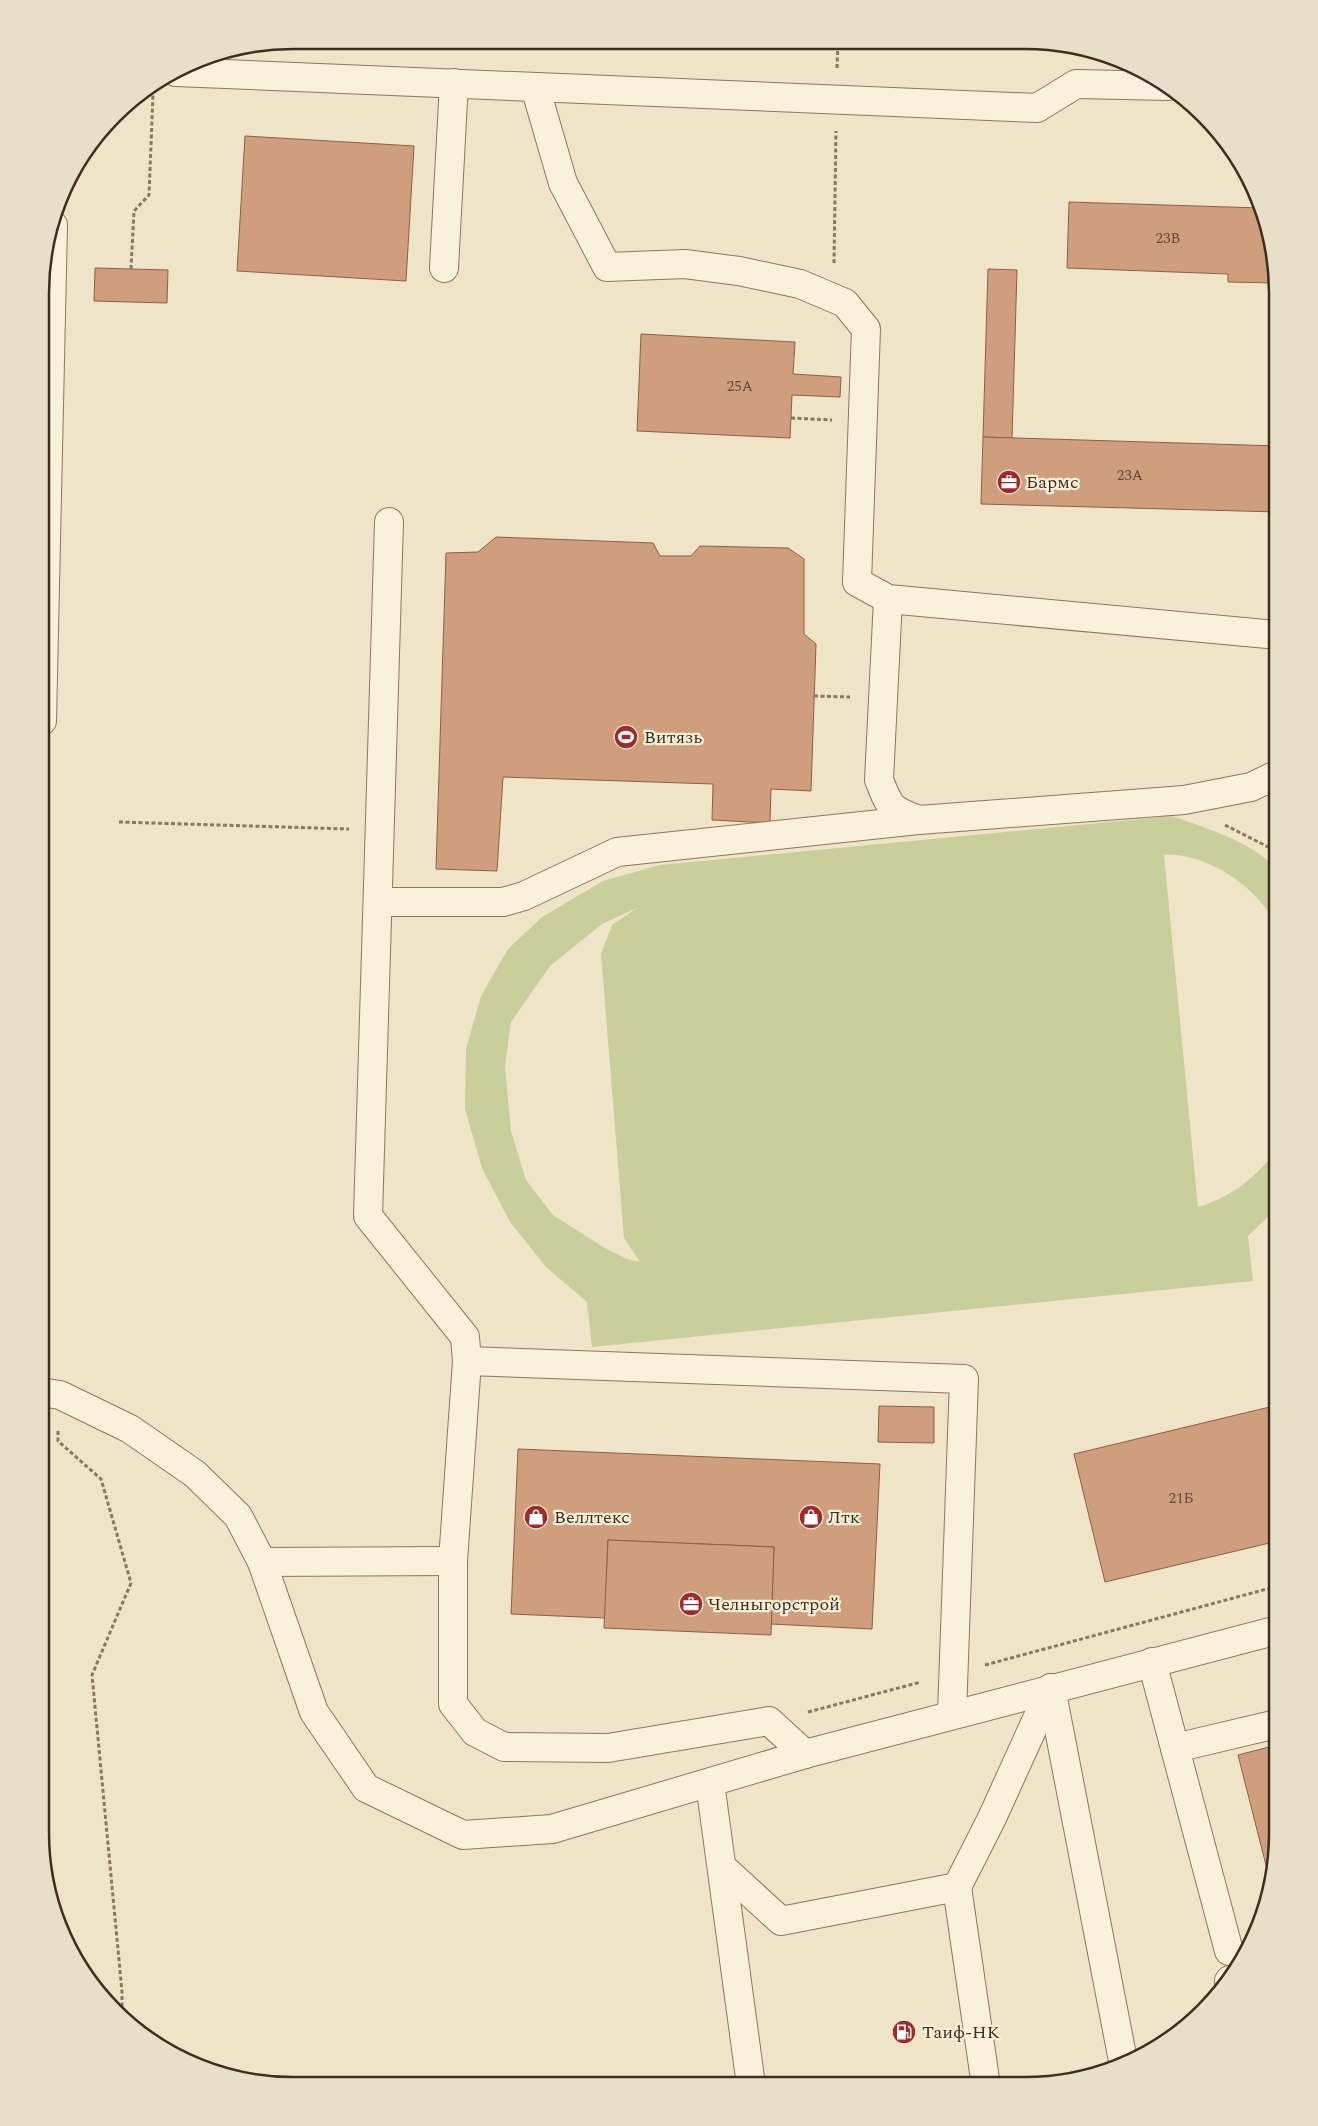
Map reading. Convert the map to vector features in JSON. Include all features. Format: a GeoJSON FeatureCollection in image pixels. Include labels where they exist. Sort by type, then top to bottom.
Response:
{"type":"FeatureCollection","features":[{"type":"Feature","properties":{"kind":"street"},"geometry":{"type":"LineString","coordinates":[[188,72],[1037,108],[1076,84],[1154,86]]}},
{"type":"Feature","properties":{"kind":"street"},"geometry":{"type":"LineString","coordinates":[[444,268],[454,83]]}},
{"type":"Feature","properties":{"kind":"street"},"geometry":{"type":"LineString","coordinates":[[535,87],[563,183],[606,267],[685,264],[739,271],[800,284],[845,303],[866,329],[857,582],[888,599],[1269,634]]}},
{"type":"Feature","properties":{"kind":"street"},"geometry":{"type":"LineString","coordinates":[[49,405],[52,249]]}},
{"type":"Feature","properties":{"kind":"street"},"geometry":{"type":"LineString","coordinates":[[389,522],[368,1216],[465,1337],[467,1361],[453,1561],[453,1704],[475,1732],[504,1747],[608,1748],[769,1721],[805,1754]]}},
{"type":"Feature","properties":{"kind":"street"},"geometry":{"type":"LineString","coordinates":[[888,599],[879,780],[886,797],[896,812],[919,820]]}},
{"type":"Feature","properties":{"kind":"street"},"geometry":{"type":"LineString","coordinates":[[378,902],[503,902],[524,896],[617,852],[919,820],[1184,800],[1251,787],[1269,778]]}},
{"type":"Feature","properties":{"kind":"street"},"geometry":{"type":"LineString","coordinates":[[467,1361],[964,1379],[952,1714]]}},
{"type":"Feature","properties":{"kind":"street"},"geometry":{"type":"LineString","coordinates":[[50,1394],[130,1428],[195,1474],[238,1516],[262,1562],[314,1712],[366,1788],[463,1835],[552,1830],[805,1754],[1269,1632]]}},
{"type":"Feature","properties":{"kind":"street"},"geometry":{"type":"LineString","coordinates":[[262,1562],[453,1561]]}},
{"type":"Feature","properties":{"kind":"street"},"geometry":{"type":"LineString","coordinates":[[1152,1662],[1228,1951]]}},
{"type":"Feature","properties":{"kind":"street"},"geometry":{"type":"LineString","coordinates":[[985,2077],[957,1887],[992,1818],[1051,1688]]}},
{"type":"Feature","properties":{"kind":"street"},"geometry":{"type":"LineString","coordinates":[[1051,1688],[1122,2057]]}},
{"type":"Feature","properties":{"kind":"street"},"geometry":{"type":"LineString","coordinates":[[1175,1748],[1269,1726]]}},
{"type":"Feature","properties":{"kind":"street"},"geometry":{"type":"LineString","coordinates":[[710,1783],[750,2077]]}},
{"type":"Feature","properties":{"kind":"street"},"geometry":{"type":"LineString","coordinates":[[722,1868],[781,1921],[957,1887]]}},
{"type":"Feature","properties":{"kind":"path"},"geometry":{"type":"LineString","coordinates":[[833,298],[838,49]]}},
{"type":"Feature","properties":{"kind":"path"},"geometry":{"type":"LineString","coordinates":[[131,269],[134,210],[148,195],[153,93]]}},
{"type":"Feature","properties":{"kind":"path"},"geometry":{"type":"LineString","coordinates":[[791,418],[863,422]]}},
{"type":"Feature","properties":{"kind":"path"},"geometry":{"type":"LineString","coordinates":[[1184,800],[1229,828],[1269,848]]}},
{"type":"Feature","properties":{"kind":"path"},"geometry":{"type":"LineString","coordinates":[[119,822],[175,822],[380,830]]}},
{"type":"Feature","properties":{"kind":"path"},"geometry":{"type":"LineString","coordinates":[[50,1394],[58,1441],[101,1479],[131,1583],[92,1675],[122,2008]]}},
{"type":"Feature","properties":{"kind":"path"},"geometry":{"type":"LineString","coordinates":[[800,1714],[1269,1588]]}},
{"type":"Feature","properties":{"kind":"green space"},"geometry":{"type":"Polygon","coordinates":[[[1172,816],[1214,831],[1255,851],[1269,862],[1269,913],[1246,887],[1231,876],[1198,860],[1164,855],[1198,1207],[1233,1191],[1252,1177],[1269,1159],[1269,1216],[1248,1236],[1253,1281],[592,1347],[587,1302],[546,1267],[510,1222],[482,1168],[465,1109],[466,1049],[481,996],[508,949],[542,917],[603,881],[660,865],[1172,816]],[[637,908],[602,924],[550,966],[511,1022],[505,1066],[511,1131],[526,1180],[553,1215],[603,1247],[627,1259],[640,1262],[624,1238],[601,954],[612,925],[637,908]]]}},
{"type":"Feature","properties":{"kind":"building"},"geometry":{"type":"Polygon","coordinates":[[[245,136],[414,146],[406,281],[237,271],[245,136]]]}},
{"type":"Feature","properties":{"kind":"building"},"geometry":{"type":"Polygon","coordinates":[[[1069,202],[1254,208],[1265,245],[1269,283],[1228,282],[1228,274],[1067,268],[1069,202]]]}},
{"type":"Feature","properties":{"kind":"building"},"geometry":{"type":"Polygon","coordinates":[[[95,268],[168,270],[167,303],[94,301],[95,268]]]}},
{"type":"Feature","properties":{"kind":"building"},"geometry":{"type":"Polygon","coordinates":[[[988,269],[1017,270],[1012,438],[983,437],[988,269]]]}},
{"type":"Feature","properties":{"kind":"building"},"geometry":{"type":"Polygon","coordinates":[[[641,334],[795,342],[793,374],[841,377],[840,397],[792,395],[790,438],[637,431],[641,334]]]}},
{"type":"Feature","properties":{"kind":"building"},"geometry":{"type":"Polygon","coordinates":[[[983,437],[1269,446],[1269,512],[981,504],[983,437]]]}},
{"type":"Feature","properties":{"kind":"building","name":"Витязь"},"geometry":{"type":"Polygon","coordinates":[[[496,537],[653,543],[660,556],[691,556],[700,546],[788,548],[804,559],[804,634],[816,644],[811,791],[771,789],[770,823],[712,820],[713,784],[503,777],[497,871],[436,869],[446,553],[478,552],[496,537]]]}},
{"type":"Feature","properties":{"kind":"building"},"geometry":{"type":"Polygon","coordinates":[[[879,1406],[934,1407],[934,1443],[878,1442],[879,1406]]]}},
{"type":"Feature","properties":{"kind":"building"},"geometry":{"type":"Polygon","coordinates":[[[1269,1407],[1269,1543],[1105,1582],[1074,1454],[1269,1407]]]}},
{"type":"Feature","properties":{"kind":"building"},"geometry":{"type":"Polygon","coordinates":[[[518,1449],[880,1464],[872,1629],[771,1624],[774,1547],[608,1540],[605,1618],[511,1614],[518,1449]]]}},
{"type":"Feature","properties":{"kind":"building"},"geometry":{"type":"Polygon","coordinates":[[[608,1540],[774,1547],[771,1635],[604,1628],[608,1540]]]}},
{"type":"Feature","properties":{"kind":"building"},"geometry":{"type":"Polygon","coordinates":[[[1269,1747],[1269,1849],[1267,1868],[1238,1755],[1269,1747]]]}},
{"type":"Feature","properties":{"kind":"place","name":"Бармс"},"geometry":{"type":"Point","coordinates":[1009,482]}},
{"type":"Feature","properties":{"kind":"place","name":"Витязь"},"geometry":{"type":"Point","coordinates":[626,737]}},
{"type":"Feature","properties":{"kind":"place","name":"Веллтекс"},"geometry":{"type":"Point","coordinates":[536,1517]}},
{"type":"Feature","properties":{"kind":"place","name":"Лтк"},"geometry":{"type":"Point","coordinates":[811,1517]}},
{"type":"Feature","properties":{"kind":"place","name":"Челныгорстрой"},"geometry":{"type":"Point","coordinates":[691,1604]}},
{"type":"Feature","properties":{"kind":"place","name":"Таиф-НК"},"geometry":{"type":"Point","coordinates":[904,2032]}}]}
